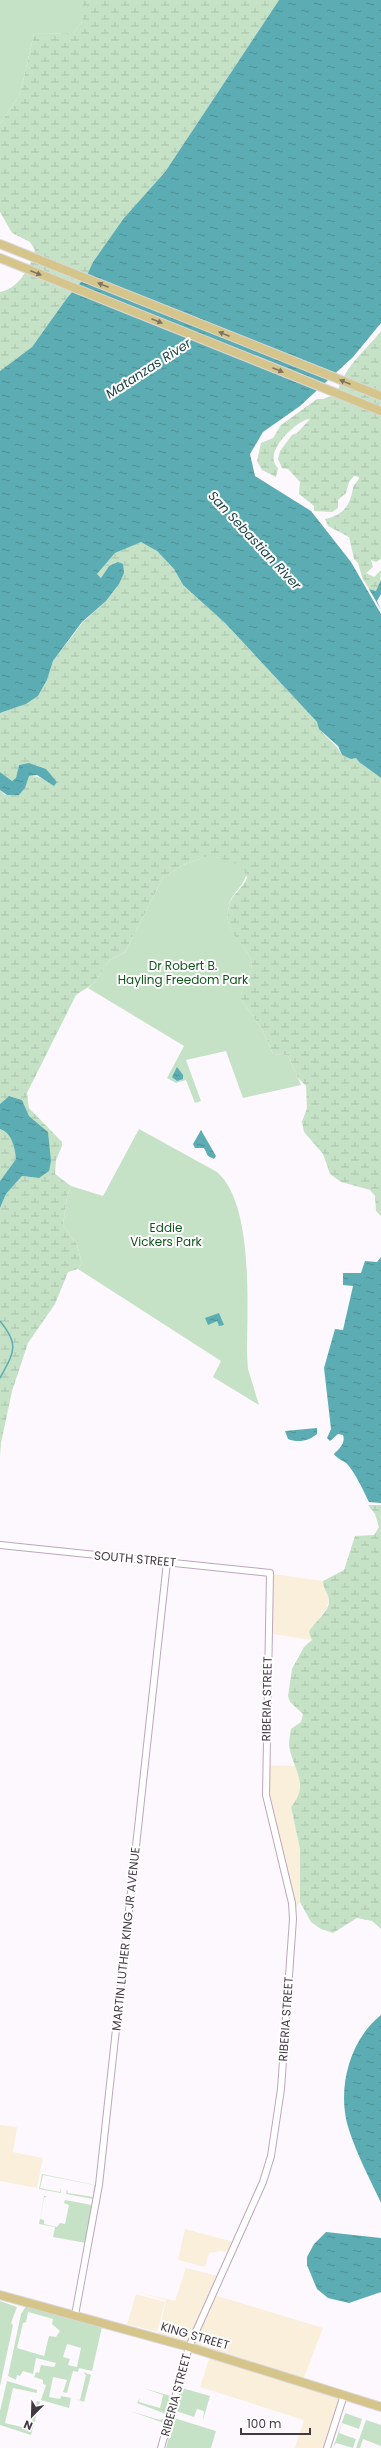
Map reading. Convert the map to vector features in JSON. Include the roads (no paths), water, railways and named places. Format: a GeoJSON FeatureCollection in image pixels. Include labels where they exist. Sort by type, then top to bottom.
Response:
{"type":"FeatureCollection","features":[{"type":"Feature","properties":{"kind":"main road"},"geometry":{"type":"LineString","coordinates":[[0,244],[381,396]]}},
{"type":"Feature","properties":{"kind":"main road"},"geometry":{"type":"LineString","coordinates":[[0,258],[381,411]]}},
{"type":"Feature","properties":{"kind":"main road","name":"KING STREET"},"geometry":{"type":"LineString","coordinates":[[0,2295],[189,2346],[381,2407]]}},
{"type":"Feature","properties":{"kind":"street","name":"SOUTH STREET"},"geometry":{"type":"LineString","coordinates":[[0,1545],[270,1572]]}},
{"type":"Feature","properties":{"kind":"street","name":"MARTIN LUTHER KING JR AVENUE"},"geometry":{"type":"LineString","coordinates":[[75,2315],[99,2185],[167,1562]]}},
{"type":"Feature","properties":{"kind":"street","name":"RIBERIA STREET"},"geometry":{"type":"LineString","coordinates":[[162,2448],[189,2346],[263,2182],[271,2156],[281,2089],[293,1909],[266,1795],[270,1572]]}},
{"type":"Feature","properties":{"kind":"street"},"geometry":{"type":"LineString","coordinates":[[327,2448],[344,2395]]}},
{"type":"Feature","properties":{"kind":"water"},"geometry":{"type":"Polygon","coordinates":[[[279,0],[381,0],[381,323],[353,357],[300,406],[263,432],[250,454],[255,476],[311,511],[351,562],[381,614],[381,778],[359,762],[356,758],[351,759],[342,755],[338,746],[319,729],[317,722],[225,623],[183,585],[174,569],[157,551],[141,542],[115,553],[97,574],[101,578],[109,566],[118,562],[123,564],[124,573],[119,584],[106,601],[82,622],[53,661],[47,680],[38,696],[26,704],[0,713],[0,371],[32,347],[67,298],[87,275],[93,262],[124,218],[165,172],[279,0]]]}},
{"type":"Feature","properties":{"kind":"water"},"geometry":{"type":"Polygon","coordinates":[[[381,580],[381,594],[377,601],[381,610],[369,589],[376,591],[381,580]]]}},
{"type":"Feature","properties":{"kind":"water"},"geometry":{"type":"Polygon","coordinates":[[[29,763],[46,769],[57,782],[54,786],[37,775],[29,776],[25,788],[19,795],[7,795],[0,790],[0,772],[12,781],[16,778],[19,765],[29,763]]]}},
{"type":"Feature","properties":{"kind":"water"},"geometry":{"type":"Polygon","coordinates":[[[177,1067],[183,1075],[183,1079],[177,1081],[172,1077],[177,1067]]]}},
{"type":"Feature","properties":{"kind":"water"},"geometry":{"type":"Polygon","coordinates":[[[9,1096],[22,1100],[29,1116],[48,1132],[51,1161],[49,1171],[39,1178],[22,1176],[6,1194],[0,1208],[0,1181],[16,1159],[14,1146],[10,1137],[0,1129],[0,1104],[9,1096]]]}},
{"type":"Feature","properties":{"kind":"water"},"geometry":{"type":"Polygon","coordinates":[[[201,1130],[216,1156],[214,1159],[208,1156],[204,1148],[195,1148],[193,1144],[201,1130]]]}},
{"type":"Feature","properties":{"kind":"water"},"geometry":{"type":"Polygon","coordinates":[[[381,1257],[381,1503],[369,1502],[351,1469],[334,1454],[344,1441],[343,1435],[338,1434],[330,1441],[327,1438],[331,1429],[324,1368],[335,1329],[343,1330],[353,1286],[343,1285],[343,1273],[361,1273],[365,1261],[377,1262],[381,1257]]]}},
{"type":"Feature","properties":{"kind":"water"},"geometry":{"type":"Polygon","coordinates":[[[219,1313],[224,1325],[219,1326],[217,1321],[208,1325],[205,1318],[219,1313]]]}},
{"type":"Feature","properties":{"kind":"water"},"geometry":{"type":"Polygon","coordinates":[[[317,1428],[317,1434],[307,1440],[299,1441],[288,1439],[285,1431],[317,1428]]]}},
{"type":"Feature","properties":{"kind":"water"},"geometry":{"type":"Polygon","coordinates":[[[381,2015],[381,2203],[352,2139],[345,2115],[344,2099],[348,2067],[353,2052],[370,2026],[381,2015]]]}},
{"type":"Feature","properties":{"kind":"water"},"geometry":{"type":"Polygon","coordinates":[[[326,2232],[381,2238],[381,2292],[349,2303],[328,2298],[317,2289],[307,2265],[307,2257],[314,2244],[326,2232]]]}},
{"type":"Feature","properties":{"kind":"waterway"},"geometry":{"type":"LineString","coordinates":[[0,1321],[10,1336],[13,1349],[9,1362],[0,1378]]}},
{"type":"Feature","properties":{"kind":"water label","name":"Matanzas River"},"geometry":{"type":"Point","coordinates":[148,368]}},
{"type":"Feature","properties":{"kind":"water label","name":"San Sebastian River"},"geometry":{"type":"Point","coordinates":[255,540]}},
{"type":"Feature","properties":{"kind":"park label","name":"Dr Robert B. Hayling Freedom Park"},"geometry":{"type":"Point","coordinates":[183,973]}},
{"type":"Feature","properties":{"kind":"park label","name":"Eddie Vickers Park"},"geometry":{"type":"Point","coordinates":[166,1235]}}]}
